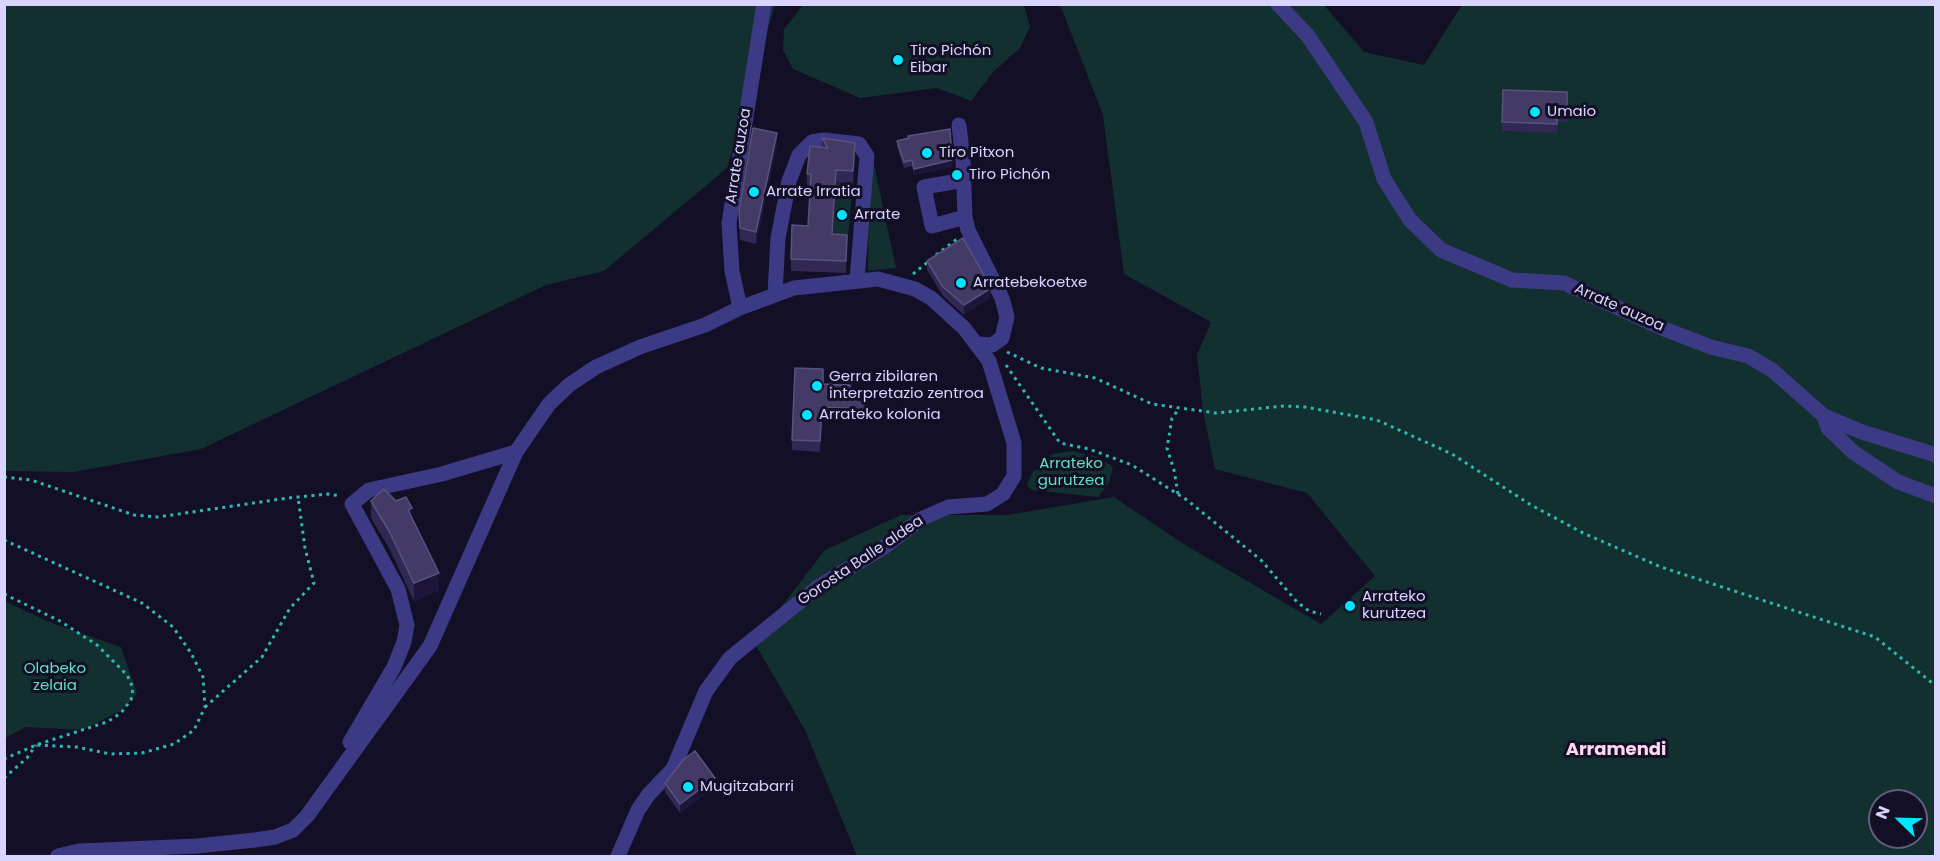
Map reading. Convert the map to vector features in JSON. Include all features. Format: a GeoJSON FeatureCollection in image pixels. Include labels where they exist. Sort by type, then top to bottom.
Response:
{"type":"FeatureCollection","features":[{"type":"Feature","properties":{"kind":"street","name":"Arrate auzoa"},"geometry":{"type":"LineString","coordinates":[[740,308],[732,271],[729,223],[764,4]]}},
{"type":"Feature","properties":{"kind":"street","name":"Arrate auzoa"},"geometry":{"type":"LineString","coordinates":[[1278,4],[1308,36],[1366,122],[1384,178],[1410,220],[1441,250],[1512,280],[1564,283],[1664,329],[1711,347],[1748,356],[1772,370],[1824,416],[1870,435],[1935,455]]}},
{"type":"Feature","properties":{"kind":"street"},"geometry":{"type":"LineString","coordinates":[[959,125],[967,224],[1002,298],[1007,317],[1002,338],[985,345]]}},
{"type":"Feature","properties":{"kind":"street"},"geometry":{"type":"LineString","coordinates":[[775,294],[778,238],[789,180],[799,155],[812,142],[824,140],[859,144],[867,156],[856,280]]}},
{"type":"Feature","properties":{"kind":"street"},"geometry":{"type":"LineString","coordinates":[[964,180],[924,187],[932,226],[967,224]]}},
{"type":"Feature","properties":{"kind":"street","name":"Gorosta Balle aldea"},"geometry":{"type":"LineString","coordinates":[[342,764],[430,646],[516,452],[549,404],[569,385],[596,367],[640,347],[705,325],[740,308],[794,288],[878,279],[915,289],[931,298],[985,345],[1014,443],[1014,476],[1003,494],[987,504],[948,507],[921,519],[884,547],[818,587],[730,658],[706,691],[673,769],[649,794],[638,810],[618,856]]}},
{"type":"Feature","properties":{"kind":"street","name":"Arrate auzoa"},"geometry":{"type":"LineString","coordinates":[[1824,416],[1827,428],[1853,452],[1898,482],[1935,496]]}},
{"type":"Feature","properties":{"kind":"street"},"geometry":{"type":"LineString","coordinates":[[58,856],[79,851],[197,846],[275,837],[293,830],[307,816],[342,764],[352,736],[394,666],[404,642],[407,626],[398,589],[352,504],[369,490],[459,469],[516,452]]}},
{"type":"Feature","properties":{"kind":"path"},"geometry":{"type":"LineString","coordinates":[[899,284],[967,224]]}},
{"type":"Feature","properties":{"kind":"path"},"geometry":{"type":"LineString","coordinates":[[985,345],[1041,368],[1095,378],[1152,404],[1216,412],[1284,406],[1305,407],[1377,420],[1452,454],[1531,505],[1585,534],[1661,567],[1875,637],[1935,686]]}},
{"type":"Feature","properties":{"kind":"path"},"geometry":{"type":"LineString","coordinates":[[1004,361],[1060,443],[1089,449],[1132,465],[1178,494],[1261,560],[1297,602],[1321,614]]}},
{"type":"Feature","properties":{"kind":"path"},"geometry":{"type":"LineString","coordinates":[[1178,494],[1167,448],[1172,418],[1179,409]]}},
{"type":"Feature","properties":{"kind":"path"},"geometry":{"type":"LineString","coordinates":[[4,477],[31,480],[112,508],[142,515],[190,514],[298,497],[339,495],[352,504]]}},
{"type":"Feature","properties":{"kind":"path"},"geometry":{"type":"LineString","coordinates":[[36,745],[77,747],[110,754],[142,753],[174,744],[194,730],[205,707],[262,657],[290,608],[314,583],[305,548],[298,497]]}},
{"type":"Feature","properties":{"kind":"path"},"geometry":{"type":"LineString","coordinates":[[4,540],[142,603],[173,627],[191,653],[203,677],[205,707]]}},
{"type":"Feature","properties":{"kind":"path"},"geometry":{"type":"LineString","coordinates":[[4,594],[60,621],[97,645],[127,675],[134,688],[131,700],[121,713],[107,722],[36,745],[4,759]]}},
{"type":"Feature","properties":{"kind":"path"},"geometry":{"type":"LineString","coordinates":[[4,778],[27,758],[36,745]]}},
{"type":"Feature","properties":{"kind":"green space","name":"Tiro Pichón Eibar"},"geometry":{"type":"Polygon","coordinates":[[[804,4],[1024,5],[1030,27],[1020,48],[993,72],[971,101],[937,88],[860,98],[793,69],[783,50],[784,29],[804,4]]]}},
{"type":"Feature","properties":{"kind":"green space"},"geometry":{"type":"Polygon","coordinates":[[[5,5],[775,5],[727,168],[604,271],[546,285],[201,449],[74,472],[5,471],[5,5]]]}},
{"type":"Feature","properties":{"kind":"green space"},"geometry":{"type":"Polygon","coordinates":[[[1057,5],[1324,5],[1364,52],[1424,65],[1462,5],[1935,5],[1935,856],[857,856],[805,730],[754,642],[825,550],[901,515],[1007,515],[1114,497],[1182,543],[1321,624],[1375,576],[1307,493],[1215,469],[1203,411],[1197,355],[1211,322],[1124,274],[1103,115],[1061,7],[1057,5]]]}},
{"type":"Feature","properties":{"kind":"green space","name":"Arrate"},"geometry":{"type":"Polygon","coordinates":[[[869,160],[873,160],[896,268],[868,271],[869,160]]]}},
{"type":"Feature","properties":{"kind":"green space","name":"Arrate"},"geometry":{"type":"Polygon","coordinates":[[[836,182],[853,183],[847,247],[832,247],[836,182]]]}},
{"type":"Feature","properties":{"kind":"green space","name":"Arrateko gurutzea"},"geometry":{"type":"Polygon","coordinates":[[[1072,451],[1099,457],[1113,467],[1109,483],[1098,497],[1031,490],[1027,485],[1032,473],[1053,454],[1072,451]]]}},
{"type":"Feature","properties":{"kind":"green space","name":"Olabeko zelaia"},"geometry":{"type":"Polygon","coordinates":[[[4,601],[49,622],[121,647],[137,693],[124,709],[83,730],[26,727],[5,738],[4,601]]]}},
{"type":"Feature","properties":{"kind":"building","name":"Umaio"},"geometry":{"type":"Polygon","coordinates":[[[1503,90],[1567,92],[1567,113],[1558,112],[1557,124],[1502,122],[1503,90]]]}},
{"type":"Feature","properties":{"kind":"building","name":"Arrate Irratia"},"geometry":{"type":"Polygon","coordinates":[[[753,128],[777,133],[756,232],[740,228],[739,211],[753,128]]]}},
{"type":"Feature","properties":{"kind":"building","name":"Tiro Pitxon"},"geometry":{"type":"Polygon","coordinates":[[[950,129],[952,160],[914,169],[912,160],[904,162],[897,141],[909,138],[908,136],[950,129]]]}},
{"type":"Feature","properties":{"kind":"building"},"geometry":{"type":"Polygon","coordinates":[[[822,138],[855,143],[853,171],[836,170],[832,234],[847,235],[846,261],[791,259],[792,225],[808,226],[811,174],[807,174],[810,146],[828,148],[822,138]]]}},
{"type":"Feature","properties":{"kind":"building","name":"Arratebekoetxe"},"geometry":{"type":"Polygon","coordinates":[[[963,238],[991,288],[964,305],[943,287],[927,261],[963,238]]]}},
{"type":"Feature","properties":{"kind":"building"},"geometry":{"type":"Polygon","coordinates":[[[795,368],[823,369],[823,384],[850,385],[850,393],[866,393],[866,409],[822,407],[820,441],[792,440],[795,368]]]}},
{"type":"Feature","properties":{"kind":"building"},"geometry":{"type":"Polygon","coordinates":[[[384,489],[396,501],[406,497],[412,508],[408,510],[439,573],[414,583],[389,531],[371,501],[384,489]]]}},
{"type":"Feature","properties":{"kind":"building","name":"Mugitzabarri"},"geometry":{"type":"Polygon","coordinates":[[[695,751],[715,778],[680,804],[665,783],[684,759],[695,751]]]}},
{"type":"Feature","properties":{"kind":"place","name":"Tiro Pichón Eibar"},"geometry":{"type":"Point","coordinates":[898,60]}},
{"type":"Feature","properties":{"kind":"place","name":"Umaio"},"geometry":{"type":"Point","coordinates":[1535,112]}},
{"type":"Feature","properties":{"kind":"place","name":"Tiro Pitxon"},"geometry":{"type":"Point","coordinates":[927,153]}},
{"type":"Feature","properties":{"kind":"place","name":"Tiro Pichón"},"geometry":{"type":"Point","coordinates":[957,175]}},
{"type":"Feature","properties":{"kind":"place","name":"Arrate Irratia"},"geometry":{"type":"Point","coordinates":[754,192]}},
{"type":"Feature","properties":{"kind":"place","name":"Arrate"},"geometry":{"type":"Point","coordinates":[842,215]}},
{"type":"Feature","properties":{"kind":"place","name":"Arratebekoetxe"},"geometry":{"type":"Point","coordinates":[961,283]}},
{"type":"Feature","properties":{"kind":"place","name":"Gerra zibilaren interpretazio zentroa"},"geometry":{"type":"Point","coordinates":[817,386]}},
{"type":"Feature","properties":{"kind":"place","name":"Arrateko kolonia"},"geometry":{"type":"Point","coordinates":[807,415]}},
{"type":"Feature","properties":{"kind":"place","name":"Arrateko kurutzea"},"geometry":{"type":"Point","coordinates":[1350,606]}},
{"type":"Feature","properties":{"kind":"place","name":"Mugitzabarri"},"geometry":{"type":"Point","coordinates":[688,787]}},
{"type":"Feature","properties":{"kind":"district","name":"Arramendi"},"geometry":{"type":"Point","coordinates":[1616,750]}}]}
